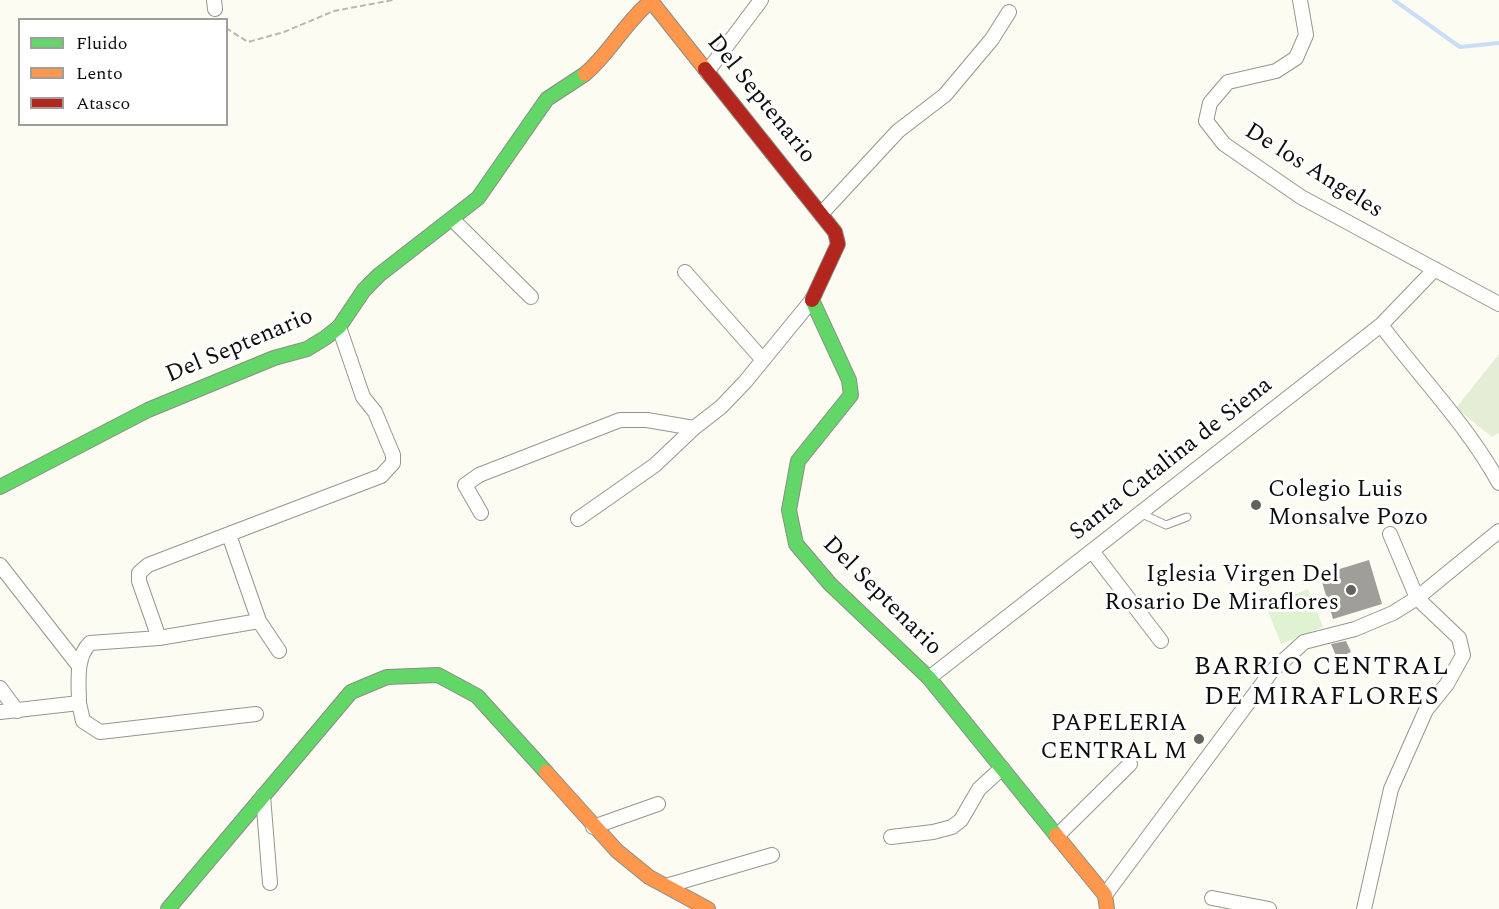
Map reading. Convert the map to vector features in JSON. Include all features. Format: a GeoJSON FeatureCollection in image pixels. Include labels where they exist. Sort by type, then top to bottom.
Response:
{"type":"FeatureCollection","features":[{"type":"Feature","properties":{"kind":"street"},"geometry":{"type":"LineString","coordinates":[[707,72],[761,0]]}},
{"type":"Feature","properties":{"kind":"street","name":"De los Angeles"},"geometry":{"type":"LineString","coordinates":[[1300,0],[1306,35],[1296,58],[1276,71],[1228,82],[1210,103],[1206,121],[1224,144],[1301,197],[1499,304]]}},
{"type":"Feature","properties":{"kind":"street","name":"Del Septenario"},"geometry":{"type":"LineString","coordinates":[[0,487],[148,410],[274,358],[307,349],[339,327],[364,290],[378,275],[415,245],[453,220],[478,198],[547,99],[586,73],[608,53],[636,13],[650,1],[835,232],[838,244],[812,300],[849,380],[851,395],[798,461],[789,510],[796,544],[830,584],[929,678],[1105,895]]}},
{"type":"Feature","properties":{"kind":"street"},"geometry":{"type":"LineString","coordinates":[[822,213],[898,131],[945,95],[992,39],[1009,12]]}},
{"type":"Feature","properties":{"kind":"street"},"geometry":{"type":"LineString","coordinates":[[453,220],[531,297]]}},
{"type":"Feature","properties":{"kind":"street","name":"Santa Catalina de Siena"},"geometry":{"type":"LineString","coordinates":[[929,678],[1381,325],[1435,269]]}},
{"type":"Feature","properties":{"kind":"street"},"geometry":{"type":"LineString","coordinates":[[685,272],[763,360]]}},
{"type":"Feature","properties":{"kind":"street"},"geometry":{"type":"LineString","coordinates":[[578,519],[656,465],[694,428],[722,407],[812,300]]}},
{"type":"Feature","properties":{"kind":"street"},"geometry":{"type":"LineString","coordinates":[[1381,325],[1494,461],[1499,483]]}},
{"type":"Feature","properties":{"kind":"street"},"geometry":{"type":"LineString","coordinates":[[159,638],[139,581],[139,573],[148,565],[381,476],[393,463],[385,432],[375,412],[363,397],[339,327]]}},
{"type":"Feature","properties":{"kind":"street"},"geometry":{"type":"LineString","coordinates":[[481,513],[465,485],[479,475],[620,420],[647,420],[694,428]]}},
{"type":"Feature","properties":{"kind":"street"},"geometry":{"type":"LineString","coordinates":[[1107,909],[1105,895],[1271,672],[1304,642],[1354,629],[1393,613],[1417,598],[1499,531]]}},
{"type":"Feature","properties":{"kind":"street"},"geometry":{"type":"LineString","coordinates":[[1364,909],[1391,789],[1426,710],[1447,684],[1463,655],[1459,638],[1417,598],[1390,534]]}},
{"type":"Feature","properties":{"kind":"street"},"geometry":{"type":"LineString","coordinates":[[229,535],[259,621],[279,651]]}},
{"type":"Feature","properties":{"kind":"street"},"geometry":{"type":"LineString","coordinates":[[1092,551],[1161,641]]}},
{"type":"Feature","properties":{"kind":"street"},"geometry":{"type":"LineString","coordinates":[[0,565],[79,666]]}},
{"type":"Feature","properties":{"kind":"street"},"geometry":{"type":"LineString","coordinates":[[256,714],[100,732],[83,721],[79,703],[79,666],[82,650],[90,643],[159,638],[259,621]]}},
{"type":"Feature","properties":{"kind":"street"},"geometry":{"type":"LineString","coordinates":[[168,909],[351,692],[387,677],[438,675],[477,696],[617,851],[649,877],[708,909]]}},
{"type":"Feature","properties":{"kind":"street"},"geometry":{"type":"LineString","coordinates":[[0,688],[17,711]]}},
{"type":"Feature","properties":{"kind":"street"},"geometry":{"type":"LineString","coordinates":[[0,712],[79,703]]}},
{"type":"Feature","properties":{"kind":"street"},"geometry":{"type":"LineString","coordinates":[[1057,836],[1130,764]]}},
{"type":"Feature","properties":{"kind":"street"},"geometry":{"type":"LineString","coordinates":[[891,837],[933,832],[952,827],[961,820],[979,789],[1002,768]]}},
{"type":"Feature","properties":{"kind":"street"},"geometry":{"type":"LineString","coordinates":[[263,795],[270,883]]}},
{"type":"Feature","properties":{"kind":"street"},"geometry":{"type":"LineString","coordinates":[[593,827],[658,804]]}},
{"type":"Feature","properties":{"kind":"street"},"geometry":{"type":"LineString","coordinates":[[666,886],[772,855]]}},
{"type":"Feature","properties":{"kind":"street"},"geometry":{"type":"LineString","coordinates":[[1212,898],[1269,909]]}},
{"type":"Feature","properties":{"kind":"lane"},"geometry":{"type":"LineString","coordinates":[[1140,513],[1166,525],[1186,517]]}},
{"type":"Feature","properties":{"kind":"path"},"geometry":{"type":"LineString","coordinates":[[228,29],[248,42],[284,33],[334,11],[393,0]]}},
{"type":"Feature","properties":{"kind":"green space"},"geometry":{"type":"Polygon","coordinates":[[[1499,354],[1499,433],[1492,437],[1456,408],[1499,354]]]}},
{"type":"Feature","properties":{"kind":"green space"},"geometry":{"type":"Polygon","coordinates":[[[1308,589],[1323,627],[1281,644],[1266,606],[1308,589]]]}},
{"type":"Feature","properties":{"kind":"building","name":"Iglesia Virgen Del Rosario De Miraflores"},"geometry":{"type":"Polygon","coordinates":[[[1369,560],[1382,604],[1333,619],[1320,575],[1369,560]]]}},
{"type":"Feature","properties":{"kind":"building"},"geometry":{"type":"Polygon","coordinates":[[[1346,641],[1351,652],[1337,658],[1331,644],[1346,641]]]}},
{"type":"Feature","properties":{"kind":"waterway"},"geometry":{"type":"LineString","coordinates":[[1394,0],[1460,47],[1499,43]]}},
{"type":"Feature","properties":{"kind":"traffic: fast"},"geometry":{"type":"LineString","coordinates":[[0,487],[148,410],[274,358],[307,349],[325,338],[339,327],[364,290],[379,275],[478,198],[547,99],[585,74]]}},
{"type":"Feature","properties":{"kind":"traffic: fast"},"geometry":{"type":"LineString","coordinates":[[812,300],[849,380],[851,395],[798,461],[789,510],[796,544],[830,584],[929,678],[1056,835]]}},
{"type":"Feature","properties":{"kind":"traffic: fast"},"geometry":{"type":"LineString","coordinates":[[168,909],[351,692],[387,677],[438,675],[477,696],[546,772]]}},
{"type":"Feature","properties":{"kind":"traffic: slow"},"geometry":{"type":"LineString","coordinates":[[585,74],[603,56],[633,18],[651,1],[705,69]]}},
{"type":"Feature","properties":{"kind":"traffic: slow"},"geometry":{"type":"LineString","coordinates":[[546,772],[617,851],[649,877],[708,909]]}},
{"type":"Feature","properties":{"kind":"traffic: slow"},"geometry":{"type":"LineString","coordinates":[[1056,835],[1105,895],[1107,909]]}},
{"type":"Feature","properties":{"kind":"traffic: jam"},"geometry":{"type":"LineString","coordinates":[[705,69],[835,232],[838,244],[812,300]]}},
{"type":"Feature","properties":{"kind":"place","name":"Colegio Luis Monsalve Pozo"},"geometry":{"type":"Point","coordinates":[1256,505]}},
{"type":"Feature","properties":{"kind":"place","name":"Iglesia Virgen Del Rosario De Miraflores"},"geometry":{"type":"Point","coordinates":[1351,590]}},
{"type":"Feature","properties":{"kind":"place","name":"PAPELERIA CENTRAL M"},"geometry":{"type":"Point","coordinates":[1199,739]}},
{"type":"Feature","properties":{"kind":"district","name":"BARRIO CENTRAL DE MIRAFLORES"},"geometry":{"type":"Point","coordinates":[1322,684]}}]}
